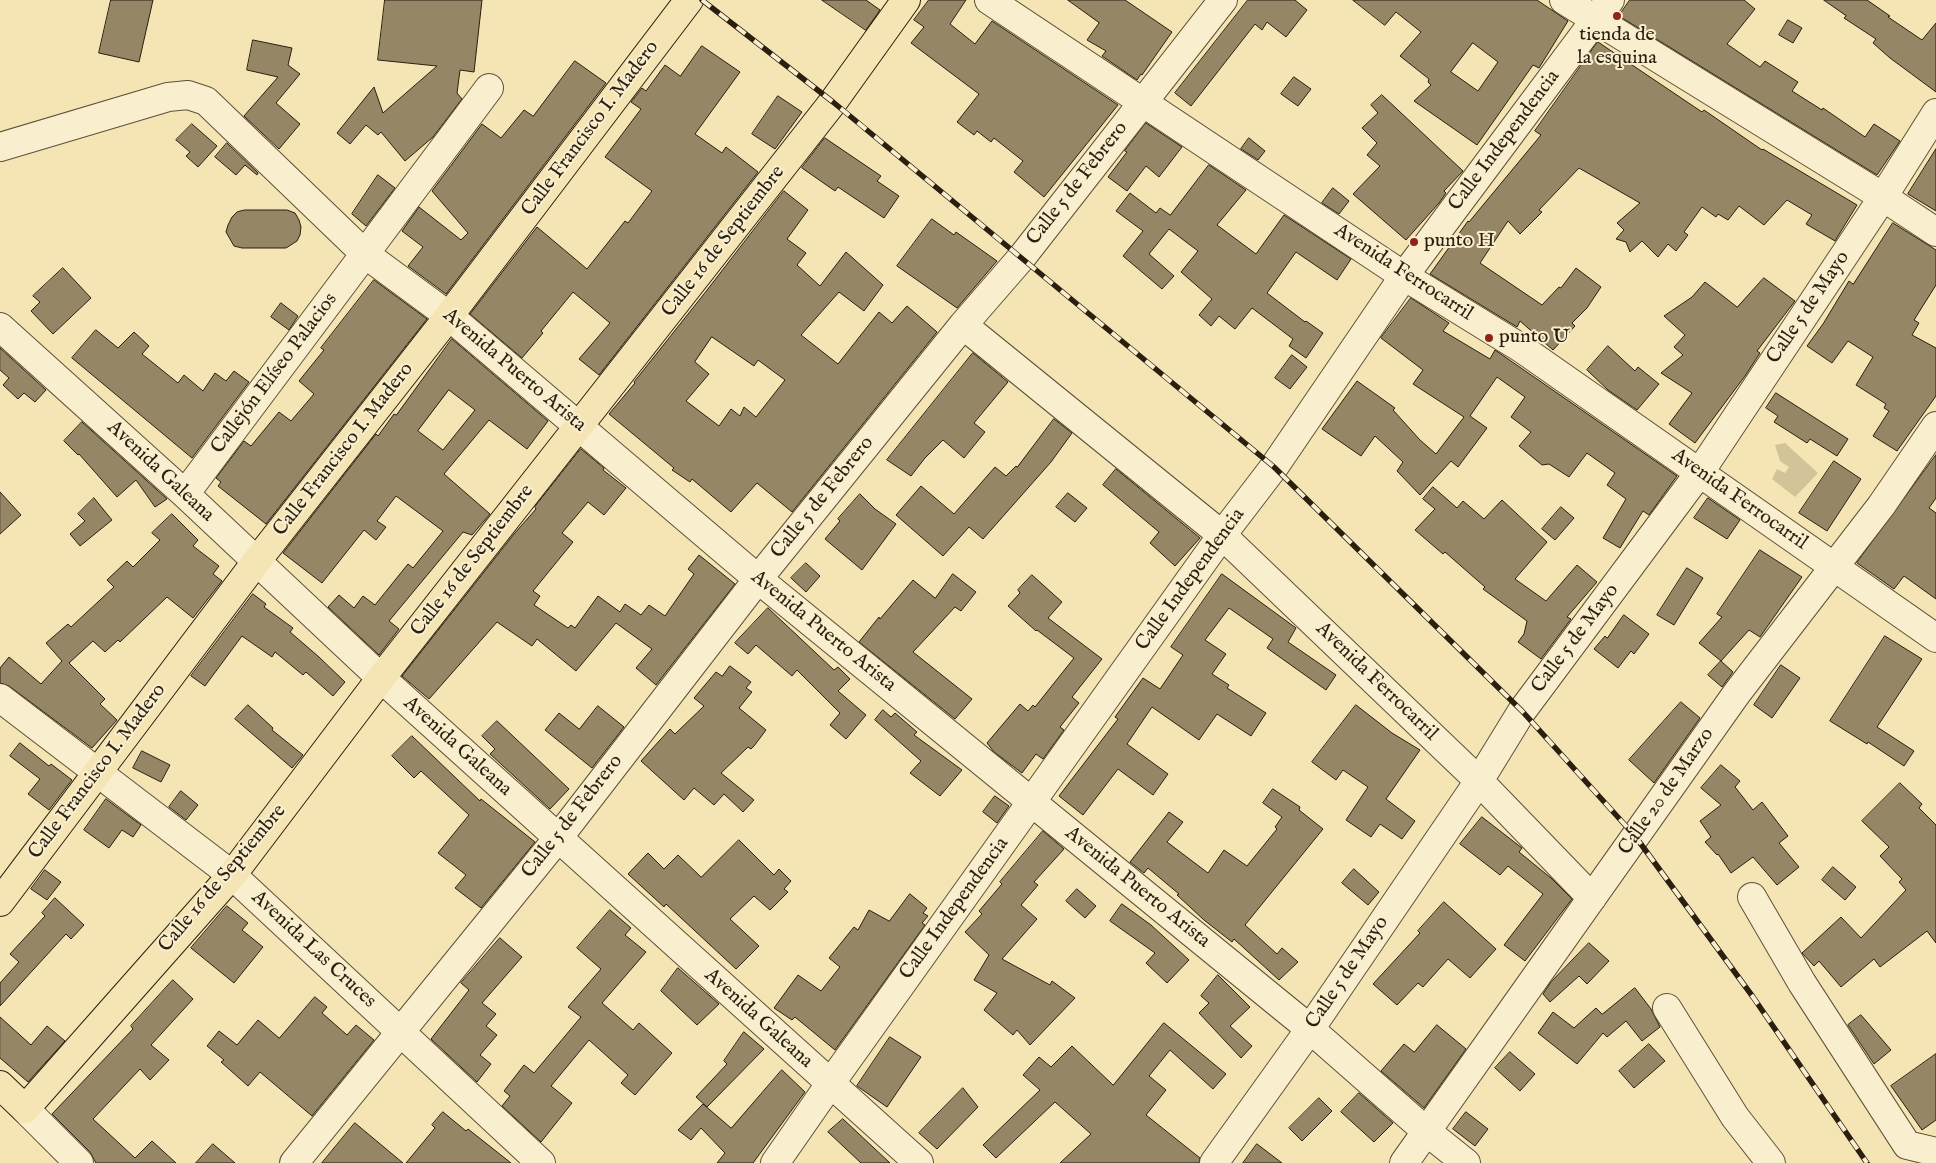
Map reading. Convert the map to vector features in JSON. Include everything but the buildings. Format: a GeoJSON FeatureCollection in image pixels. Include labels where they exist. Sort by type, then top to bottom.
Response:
{"type":"FeatureCollection","features":[{"type":"Feature","properties":{"kind":"main road","name":"Calle Francisco I. Madero"},"geometry":{"type":"LineString","coordinates":[[0,902],[256,562],[449,316],[689,0]]}},
{"type":"Feature","properties":{"kind":"main road","name":"Calle 16 de Septiembre"},"geometry":{"type":"LineString","coordinates":[[25,1109],[232,875],[381,678],[834,102],[906,0]]}},
{"type":"Feature","properties":{"kind":"main road"},"geometry":{"type":"LineString","coordinates":[[0,1085],[25,1109]]}},
{"type":"Feature","properties":{"kind":"street","name":"Avenida Ferrocarril"},"geometry":{"type":"LineString","coordinates":[[989,0],[1404,276],[1521,348],[1936,638]]}},
{"type":"Feature","properties":{"kind":"street","name":"Calle 5 de Febrero"},"geometry":{"type":"LineString","coordinates":[[294,1163],[558,838],[758,579],[963,325],[1022,257],[1223,0]]}},
{"type":"Feature","properties":{"kind":"street"},"geometry":{"type":"LineString","coordinates":[[1564,0],[1603,10],[1936,232]]}},
{"type":"Feature","properties":{"kind":"street","name":"Calle Independencia"},"geometry":{"type":"LineString","coordinates":[[775,1163],[1222,535],[1274,466],[1404,276],[1603,10]]}},
{"type":"Feature","properties":{"kind":"street","name":"Callejón Elíseo Palacios"},"geometry":{"type":"LineString","coordinates":[[185,494],[489,88]]}},
{"type":"Feature","properties":{"kind":"street","name":"Avenida Puerto Arista"},"geometry":{"type":"LineString","coordinates":[[0,147],[168,97],[188,95],[206,101],[364,254],[449,316],[758,579],[1310,1029],[1426,1131],[1466,1163]]}},
{"type":"Feature","properties":{"kind":"street","name":"Calle 5 de Mayo"},"geometry":{"type":"LineString","coordinates":[[1214,1163],[1310,1029],[1479,781],[1522,711],[1700,472],[1883,197],[1936,113]]}},
{"type":"Feature","properties":{"kind":"street","name":"Avenida Ferrocarril"},"geometry":{"type":"LineString","coordinates":[[963,325],[1222,535],[1479,781],[1592,898]]}},
{"type":"Feature","properties":{"kind":"street","name":"Avenida Galeana"},"geometry":{"type":"LineString","coordinates":[[0,327],[185,494],[381,678],[919,1163]]}},
{"type":"Feature","properties":{"kind":"street","name":"Calle 20 de Marzo"},"geometry":{"type":"LineString","coordinates":[[1404,1163],[1737,693],[1881,506],[1936,426]]}},
{"type":"Feature","properties":{"kind":"street","name":"Avenida Las Cruces"},"geometry":{"type":"LineString","coordinates":[[0,698],[232,875],[541,1163]]}},
{"type":"Feature","properties":{"kind":"street"},"geometry":{"type":"LineString","coordinates":[[1752,897],[1802,983],[1907,1145],[1936,1152]]}},
{"type":"Feature","properties":{"kind":"street"},"geometry":{"type":"LineString","coordinates":[[1667,1008],[1736,1117],[1771,1163]]}},
{"type":"Feature","properties":{"kind":"street"},"geometry":{"type":"LineString","coordinates":[[25,1109],[79,1163]]}},
{"type":"Feature","properties":{"kind":"shaded area"},"geometry":{"type":"Polygon","coordinates":[[[1785,443],[1818,473],[1795,497],[1772,479],[1777,469],[1785,473],[1789,467],[1780,461],[1775,445],[1785,443]]]}},
{"type":"Feature","properties":{"kind":"railway"},"geometry":{"type":"LineString","coordinates":[[702,0],[833,102],[1274,467],[1522,711],[1635,836],[1753,997],[1867,1163]]}},
{"type":"Feature","properties":{"kind":"place","name":"tienda de la esquina"},"geometry":{"type":"Point","coordinates":[1617,16]}},
{"type":"Feature","properties":{"kind":"place","name":"punto H"},"geometry":{"type":"Point","coordinates":[1414,242]}},
{"type":"Feature","properties":{"kind":"place","name":"punto U"},"geometry":{"type":"Point","coordinates":[1489,338]}}]}
